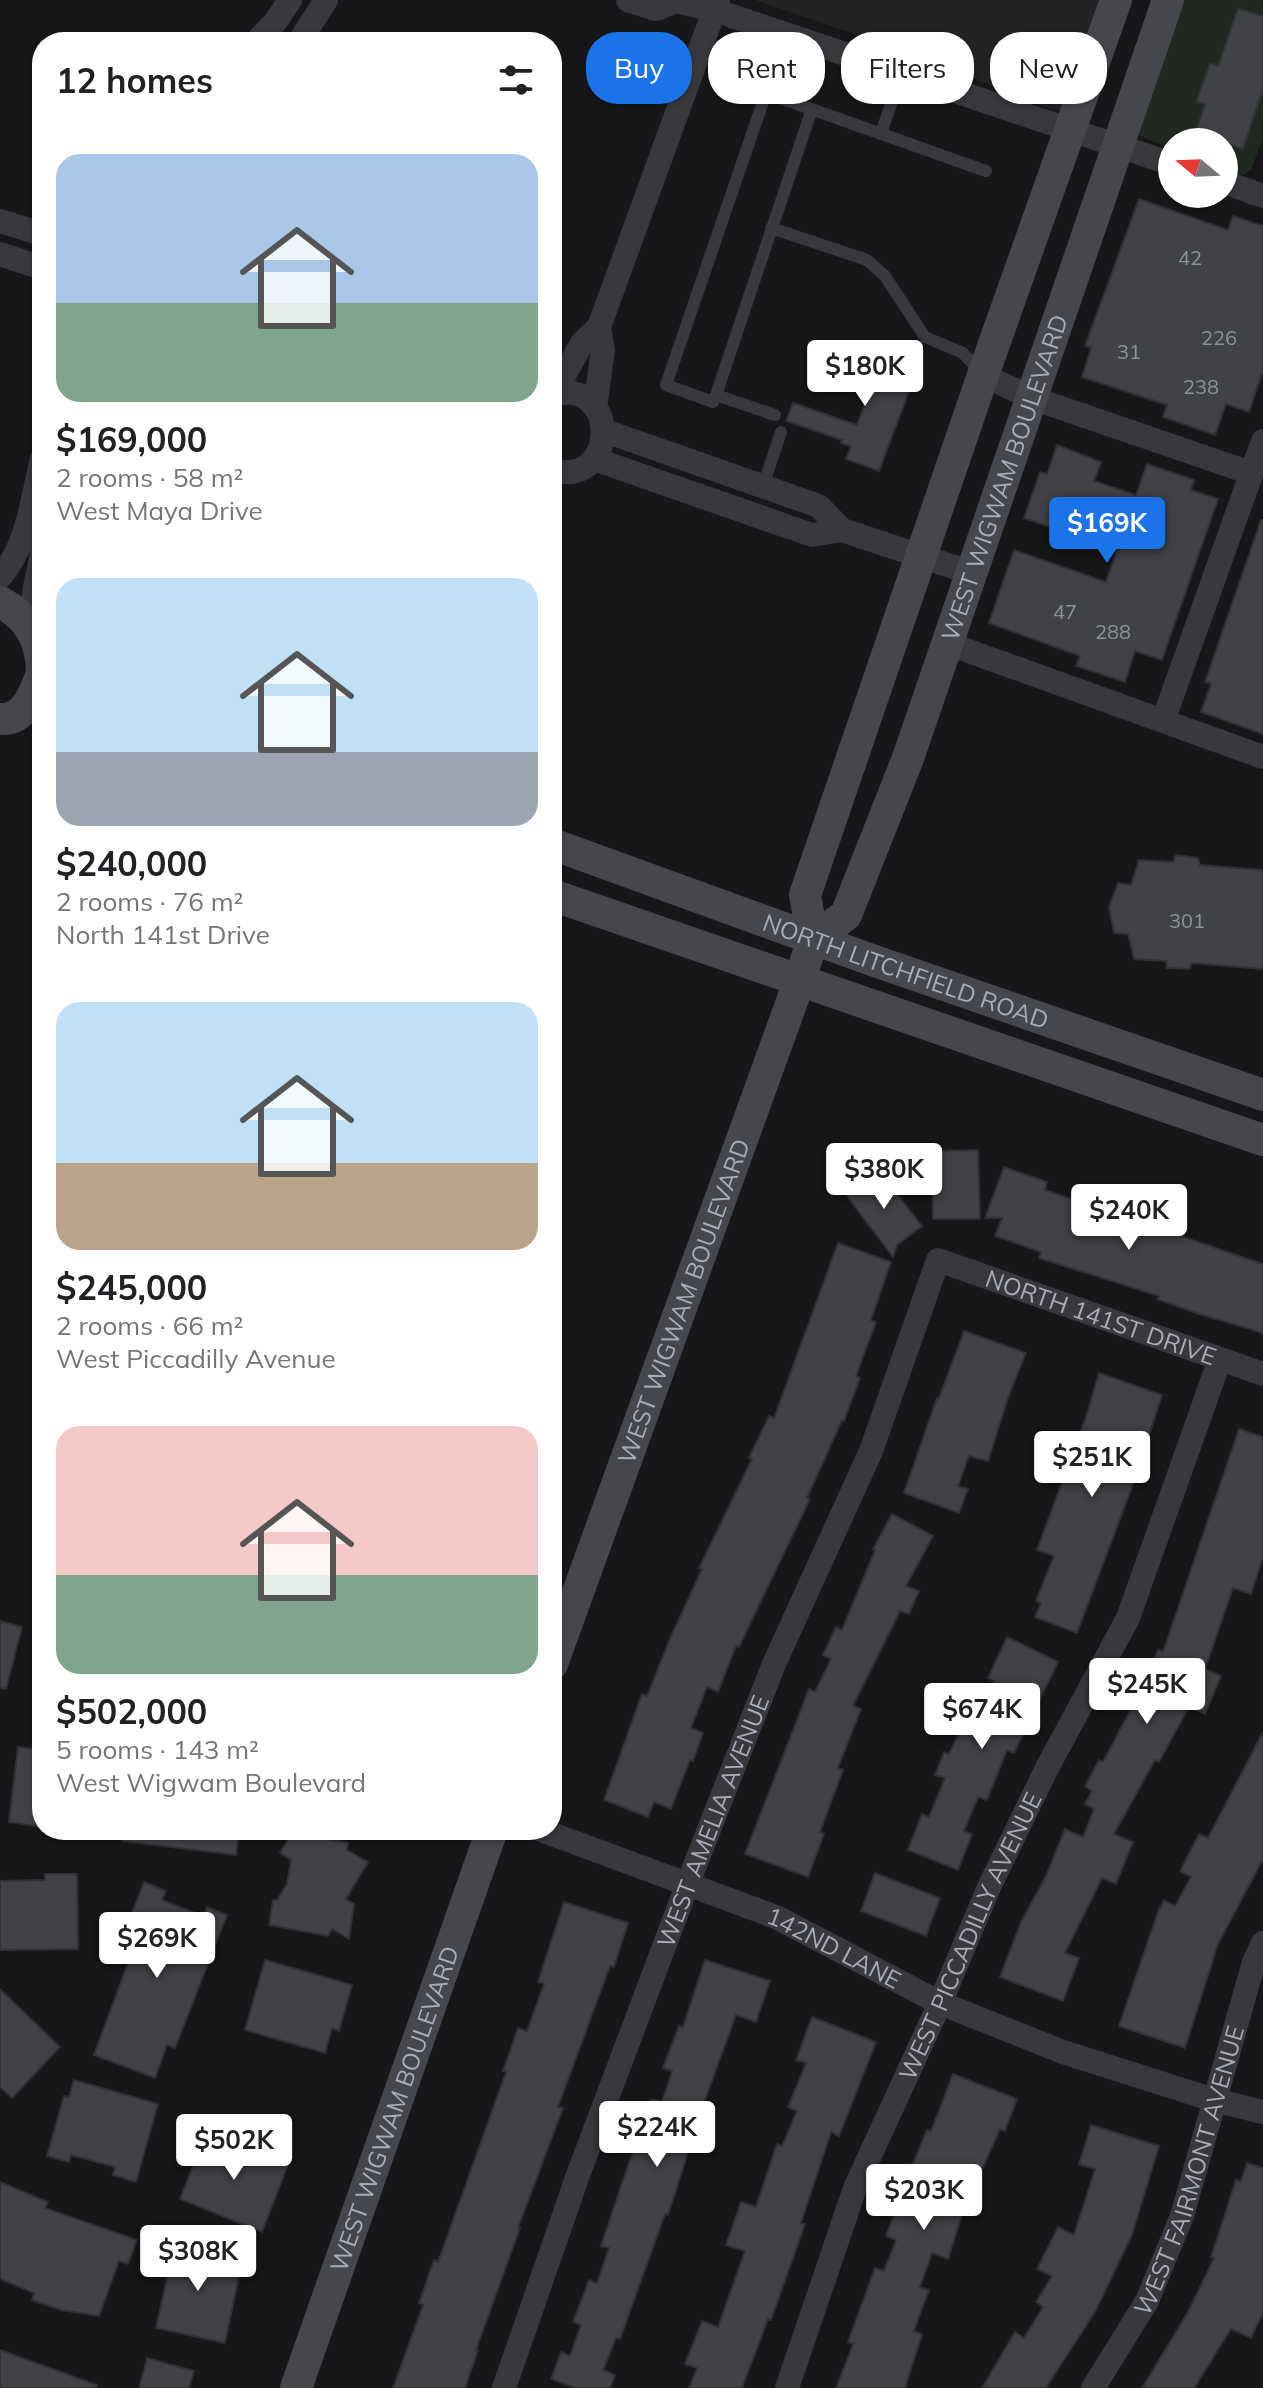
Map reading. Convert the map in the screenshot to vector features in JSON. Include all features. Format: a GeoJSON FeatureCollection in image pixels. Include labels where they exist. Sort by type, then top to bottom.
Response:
{"type":"FeatureCollection","features":[{"type":"Feature","properties":{"kind":"street"},"geometry":{"type":"LineString","coordinates":[[266,32],[290,0]]}},
{"type":"Feature","properties":{"kind":"street"},"geometry":{"type":"LineString","coordinates":[[305,32],[326,0]]}},
{"type":"Feature","properties":{"kind":"street"},"geometry":{"type":"LineString","coordinates":[[628,0],[656,9],[676,1],[716,5],[841,51]]}},
{"type":"Feature","properties":{"kind":"street","name":"WEST WIGWAM BOULEVARD"},"geometry":{"type":"LineString","coordinates":[[813,939],[846,915],[908,758],[1032,398],[1092,136],[1116,0]]}},
{"type":"Feature","properties":{"kind":"street","name":"WEST WIGWAM BOULEVARD"},"geometry":{"type":"LineString","coordinates":[[562,1636],[799,982],[813,939],[805,895],[983,375],[1092,136],[1168,0]]}},
{"type":"Feature","properties":{"kind":"street"},"geometry":{"type":"LineString","coordinates":[[562,378],[582,343],[599,327],[716,5]]}},
{"type":"Feature","properties":{"kind":"street"},"geometry":{"type":"LineString","coordinates":[[974,97],[1158,159]]}},
{"type":"Feature","properties":{"kind":"street"},"geometry":{"type":"LineString","coordinates":[[1238,187],[1263,196]]}},
{"type":"Feature","properties":{"kind":"street"},"geometry":{"type":"LineString","coordinates":[[0,221],[32,231]]}},
{"type":"Feature","properties":{"kind":"street"},"geometry":{"type":"LineString","coordinates":[[0,254],[32,265]]}},
{"type":"Feature","properties":{"kind":"street"},"geometry":{"type":"LineString","coordinates":[[562,471],[571,472],[594,459],[603,442],[605,431],[595,407],[603,350],[599,327]]}},
{"type":"Feature","properties":{"kind":"street"},"geometry":{"type":"LineString","coordinates":[[983,375],[1032,398],[1251,473]]}},
{"type":"Feature","properties":{"kind":"street"},"geometry":{"type":"LineString","coordinates":[[562,394],[577,394],[595,407]]}},
{"type":"Feature","properties":{"kind":"street"},"geometry":{"type":"LineString","coordinates":[[605,431],[819,506],[842,530]]}},
{"type":"Feature","properties":{"kind":"street"},"geometry":{"type":"LineString","coordinates":[[1163,721],[1263,441]]}},
{"type":"Feature","properties":{"kind":"street"},"geometry":{"type":"LineString","coordinates":[[594,459],[812,535],[842,530],[972,573]]}},
{"type":"Feature","properties":{"kind":"street"},"geometry":{"type":"LineString","coordinates":[[0,577],[7,570],[24,533],[32,500]]}},
{"type":"Feature","properties":{"kind":"street"},"geometry":{"type":"LineString","coordinates":[[0,602],[12,608],[32,636]]}},
{"type":"Feature","properties":{"kind":"street"},"geometry":{"type":"LineString","coordinates":[[949,644],[1263,757]]}},
{"type":"Feature","properties":{"kind":"street"},"geometry":{"type":"LineString","coordinates":[[4,719],[24,709],[32,697]]}},
{"type":"Feature","properties":{"kind":"street"},"geometry":{"type":"LineString","coordinates":[[4,719],[32,723]]}},
{"type":"Feature","properties":{"kind":"street","name":"NORTH LITCHFIELD ROAD"},"geometry":{"type":"LineString","coordinates":[[562,848],[813,939],[1263,1095]]}},
{"type":"Feature","properties":{"kind":"street","name":"NORTH LITCHFIELD ROAD"},"geometry":{"type":"LineString","coordinates":[[562,899],[1263,1140]]}},
{"type":"Feature","properties":{"kind":"street","name":"NORTH 141ST DRIVE"},"geometry":{"type":"LineString","coordinates":[[938,1260],[1263,1374]]}},
{"type":"Feature","properties":{"kind":"street","name":"WEST AMELIA AVENUE"},"geometry":{"type":"LineString","coordinates":[[504,2388],[578,2175],[688,1883],[774,1664],[871,1451],[938,1260]]}},
{"type":"Feature","properties":{"kind":"street","name":"WEST PICCADILLY AVENUE"},"geometry":{"type":"LineString","coordinates":[[787,2388],[855,2188],[997,1872],[1047,1768],[1128,1618],[1220,1359]]}},
{"type":"Feature","properties":{"kind":"street","name":"142ND LANE"},"geometry":{"type":"LineString","coordinates":[[562,1838],[776,1917],[940,2003],[1063,2052],[1214,2100],[1263,2112]]}},
{"type":"Feature","properties":{"kind":"street","name":"WEST WIGWAM BOULEVARD"},"geometry":{"type":"LineString","coordinates":[[296,2388],[488,1840]]}},
{"type":"Feature","properties":{"kind":"street","name":"WEST FAIRMONT AVENUE"},"geometry":{"type":"LineString","coordinates":[[1093,2388],[1147,2301],[1182,2216],[1254,1962],[1263,1943]]}},
{"type":"Feature","properties":{"kind":"lane"},"geometry":{"type":"LineString","coordinates":[[812,109],[713,402],[666,385],[766,93],[812,109],[881,133],[986,171]]}},
{"type":"Feature","properties":{"kind":"lane"},"geometry":{"type":"LineString","coordinates":[[881,133],[891,104]]}},
{"type":"Feature","properties":{"kind":"lane"},"geometry":{"type":"LineString","coordinates":[[771,228],[867,260],[885,276],[925,337],[963,353],[983,375]]}},
{"type":"Feature","properties":{"kind":"lane"},"geometry":{"type":"LineString","coordinates":[[716,395],[775,415]]}},
{"type":"Feature","properties":{"kind":"lane"},"geometry":{"type":"LineString","coordinates":[[763,486],[781,432]]}},
{"type":"Feature","properties":{"kind":"shaded area"},"geometry":{"type":"Polygon","coordinates":[[[755,0],[1104,0],[1092,32],[990,32],[990,85],[974,78],[974,32],[849,32],[755,0]]]}},
{"type":"Feature","properties":{"kind":"shaded area"},"geometry":{"type":"Polygon","coordinates":[[[1176,0],[1263,0],[1263,138],[1251,170],[1243,175],[1238,173],[1238,128],[1158,128],[1158,143],[1142,137],[1135,128],[1176,0]]]}},
{"type":"Feature","properties":{"kind":"shaded area"},"geometry":{"type":"Polygon","coordinates":[[[1036,104],[1065,104],[1063,110],[1036,104]]]}},
{"type":"Feature","properties":{"kind":"building"},"geometry":{"type":"Polygon","coordinates":[[[1238,8],[1263,16],[1263,89],[1243,149],[1238,147],[1238,128],[1197,128],[1205,104],[1196,102],[1210,63],[1218,66],[1238,8]]]}},
{"type":"Feature","properties":{"kind":"building"},"geometry":{"type":"Polygon","coordinates":[[[1139,199],[1228,230],[1233,216],[1263,226],[1263,370],[1249,412],[1226,404],[1215,435],[1163,417],[1167,405],[1082,377],[1091,348],[1085,346],[1139,199]]]}},
{"type":"Feature","properties":{"kind":"building"},"geometry":{"type":"Polygon","coordinates":[[[850,346],[917,370],[879,471],[846,459],[851,446],[841,443],[842,440],[786,421],[793,403],[857,425],[871,387],[840,377],[850,346]]]}},
{"type":"Feature","properties":{"kind":"building"},"geometry":{"type":"Polygon","coordinates":[[[1057,445],[1101,462],[1094,481],[1136,495],[1147,464],[1194,480],[1191,490],[1218,499],[1162,660],[1135,651],[1125,682],[1076,666],[1080,656],[989,623],[1014,550],[1106,582],[1117,549],[1024,518],[1040,472],[1047,474],[1057,445]]]}},
{"type":"Feature","properties":{"kind":"building"},"geometry":{"type":"Polygon","coordinates":[[[1261,520],[1263,734],[1201,712],[1211,684],[1205,682],[1261,520]]]}},
{"type":"Feature","properties":{"kind":"building"},"geometry":{"type":"Polygon","coordinates":[[[1176,855],[1198,858],[1200,865],[1263,870],[1263,969],[1192,963],[1190,969],[1167,968],[1166,961],[1134,959],[1128,934],[1114,933],[1109,907],[1118,883],[1131,885],[1139,860],[1173,862],[1176,855]]]}},
{"type":"Feature","properties":{"kind":"building"},"geometry":{"type":"Polygon","coordinates":[[[978,1150],[980,1219],[933,1219],[932,1151],[978,1150]]]}},
{"type":"Feature","properties":{"kind":"building"},"geometry":{"type":"Polygon","coordinates":[[[1004,1167],[1047,1182],[1045,1190],[1263,1264],[1263,1333],[1039,1258],[1041,1252],[995,1236],[1002,1218],[985,1218],[1004,1167]]]}},
{"type":"Feature","properties":{"kind":"building"},"geometry":{"type":"Polygon","coordinates":[[[878,1170],[922,1226],[897,1245],[893,1257],[846,1195],[878,1170]]]}},
{"type":"Feature","properties":{"kind":"building"},"geometry":{"type":"Polygon","coordinates":[[[838,1243],[891,1262],[871,1320],[876,1322],[856,1376],[860,1378],[844,1421],[807,1498],[810,1499],[739,1647],[736,1646],[718,1692],[707,1687],[691,1728],[703,1733],[671,1809],[654,1802],[648,1817],[604,1800],[642,1694],[647,1696],[702,1569],[699,1568],[752,1459],[749,1458],[769,1416],[774,1418],[838,1243]]]}},
{"type":"Feature","properties":{"kind":"building"},"geometry":{"type":"Polygon","coordinates":[[[964,1331],[1026,1353],[988,1461],[969,1456],[958,1486],[968,1489],[959,1513],[904,1493],[964,1331]]]}},
{"type":"Feature","properties":{"kind":"building"},"geometry":{"type":"Polygon","coordinates":[[[1099,1373],[1162,1395],[1148,1438],[1135,1434],[1120,1473],[1135,1479],[1077,1633],[1035,1617],[1041,1603],[1036,1601],[1054,1556],[1037,1550],[1099,1373]]]}},
{"type":"Feature","properties":{"kind":"building"},"geometry":{"type":"Polygon","coordinates":[[[1239,1429],[1263,1437],[1263,1557],[1251,1594],[1233,1588],[1205,1669],[1221,1676],[1205,1714],[1189,1707],[1114,1834],[1133,1842],[1116,1884],[1102,1878],[1065,1953],[1079,1958],[1063,2001],[1000,1977],[1021,1922],[1046,1876],[1065,1829],[1083,1837],[1094,1809],[1085,1804],[1092,1791],[1085,1786],[1099,1760],[1103,1762],[1158,1650],[1163,1652],[1239,1429]]]}},
{"type":"Feature","properties":{"kind":"building"},"geometry":{"type":"Polygon","coordinates":[[[892,1514],[933,1536],[906,1586],[919,1591],[909,1614],[900,1611],[853,1706],[861,1709],[838,1768],[843,1770],[820,1832],[824,1834],[808,1877],[745,1854],[809,1689],[815,1692],[831,1659],[823,1655],[836,1627],[842,1630],[873,1549],[892,1514]]]}},
{"type":"Feature","properties":{"kind":"building"},"geometry":{"type":"Polygon","coordinates":[[[0,1621],[22,1627],[6,1689],[0,1688],[0,1621]]]}},
{"type":"Feature","properties":{"kind":"building"},"geometry":{"type":"Polygon","coordinates":[[[1007,1637],[1058,1662],[1014,1753],[1007,1750],[987,1800],[978,1797],[964,1831],[972,1834],[958,1870],[908,1850],[922,1814],[929,1817],[945,1778],[935,1775],[944,1752],[949,1754],[972,1706],[980,1710],[994,1681],[988,1678],[1007,1637]]]}},
{"type":"Feature","properties":{"kind":"building"},"geometry":{"type":"Polygon","coordinates":[[[1263,1732],[1263,1859],[1218,1944],[1185,2048],[1119,2026],[1158,1912],[1164,1900],[1175,1906],[1191,1877],[1180,1871],[1199,1834],[1208,1838],[1263,1732]]]}},
{"type":"Feature","properties":{"kind":"building"},"geometry":{"type":"Polygon","coordinates":[[[18,1747],[32,1749],[32,1825],[9,1822],[18,1747]]]}},
{"type":"Feature","properties":{"kind":"building"},"geometry":{"type":"Polygon","coordinates":[[[122,1840],[238,1840],[236,1855],[122,1840]]]}},
{"type":"Feature","properties":{"kind":"building"},"geometry":{"type":"Polygon","coordinates":[[[288,1840],[331,1840],[348,1843],[347,1850],[368,1862],[346,1899],[354,1904],[349,1939],[332,1929],[328,1936],[269,1925],[273,1900],[277,1900],[287,1884],[291,1860],[280,1853],[288,1840]]]}},
{"type":"Feature","properties":{"kind":"building"},"geometry":{"type":"Polygon","coordinates":[[[875,1873],[940,1898],[926,1936],[861,1911],[875,1873]]]}},
{"type":"Feature","properties":{"kind":"building"},"geometry":{"type":"Polygon","coordinates":[[[45,1874],[77,1874],[78,1949],[0,1950],[0,1881],[45,1880],[45,1874]]]}},
{"type":"Feature","properties":{"kind":"building"},"geometry":{"type":"Polygon","coordinates":[[[144,1882],[166,1891],[162,1900],[203,1916],[207,1907],[227,1915],[175,2048],[167,2045],[155,2078],[94,2055],[129,1960],[116,1955],[144,1882]]]}},
{"type":"Feature","properties":{"kind":"building"},"geometry":{"type":"Polygon","coordinates":[[[564,1902],[628,1923],[614,1967],[610,1966],[558,2107],[563,2108],[518,2228],[465,2388],[393,2388],[423,2305],[419,2303],[434,2260],[438,2262],[506,2072],[503,2071],[518,2028],[527,2031],[544,1984],[538,1982],[564,1902]]]}},
{"type":"Feature","properties":{"kind":"building"},"geometry":{"type":"Polygon","coordinates":[[[265,1960],[352,1985],[339,2031],[332,2028],[325,2053],[245,2030],[265,1960]]]}},
{"type":"Feature","properties":{"kind":"building"},"geometry":{"type":"Polygon","coordinates":[[[705,1960],[770,1981],[756,2022],[736,2015],[668,2215],[665,2214],[620,2339],[616,2338],[603,2370],[615,2375],[610,2388],[576,2388],[551,2379],[561,2352],[570,2356],[581,2325],[573,2322],[589,2280],[597,2283],[609,2248],[601,2246],[619,2192],[651,2099],[662,2102],[672,2071],[663,2068],[679,2026],[683,2027],[705,1960]]]}},
{"type":"Feature","properties":{"kind":"building"},"geometry":{"type":"Polygon","coordinates":[[[0,1989],[60,2047],[12,2098],[0,2087],[0,1989]]]}},
{"type":"Feature","properties":{"kind":"building"},"geometry":{"type":"Polygon","coordinates":[[[812,2017],[876,2042],[839,2136],[831,2132],[801,2223],[805,2224],[771,2320],[768,2319],[742,2388],[689,2388],[697,2368],[685,2364],[702,2321],[718,2327],[745,2251],[726,2245],[741,2202],[756,2207],[777,2144],[782,2146],[797,2111],[788,2107],[806,2063],[796,2060],[812,2017]]]}},
{"type":"Feature","properties":{"kind":"building"},"geometry":{"type":"Polygon","coordinates":[[[953,2074],[1017,2099],[1005,2131],[1000,2129],[962,2215],[948,2259],[932,2253],[920,2287],[929,2290],[914,2331],[922,2334],[905,2388],[836,2388],[853,2344],[848,2342],[875,2268],[884,2271],[896,2240],[886,2236],[911,2168],[927,2130],[931,2131],[953,2074]]]}},
{"type":"Feature","properties":{"kind":"building"},"geometry":{"type":"Polygon","coordinates":[[[74,2080],[158,2104],[136,2182],[113,2175],[115,2167],[71,2155],[69,2162],[47,2156],[64,2096],[69,2097],[74,2080]]]}},
{"type":"Feature","properties":{"kind":"building"},"geometry":{"type":"Polygon","coordinates":[[[1091,2125],[1159,2146],[1132,2235],[1096,2310],[1046,2388],[982,2388],[1015,2332],[1024,2338],[1043,2307],[1036,2302],[1052,2276],[1037,2269],[1058,2227],[1074,2235],[1095,2169],[1079,2164],[1091,2125]]]}},
{"type":"Feature","properties":{"kind":"building"},"geometry":{"type":"Polygon","coordinates":[[[206,2133],[288,2165],[262,2232],[180,2199],[206,2133]]]}},
{"type":"Feature","properties":{"kind":"building"},"geometry":{"type":"Polygon","coordinates":[[[1247,2163],[1263,2168],[1263,2313],[1251,2338],[1231,2329],[1194,2388],[1142,2388],[1188,2312],[1214,2258],[1211,2257],[1236,2180],[1241,2181],[1247,2163]]]}},
{"type":"Feature","properties":{"kind":"building"},"geometry":{"type":"Polygon","coordinates":[[[0,2182],[48,2202],[45,2208],[137,2240],[128,2264],[119,2261],[99,2316],[61,2310],[32,2300],[34,2293],[0,2279],[0,2182]]]}},
{"type":"Feature","properties":{"kind":"building"},"geometry":{"type":"Polygon","coordinates":[[[175,2241],[226,2252],[222,2267],[240,2271],[225,2343],[156,2328],[175,2241]]]}},
{"type":"Feature","properties":{"kind":"building"},"geometry":{"type":"Polygon","coordinates":[[[0,2350],[97,2385],[96,2388],[0,2388],[0,2350]]]}},
{"type":"Feature","properties":{"kind":"building"},"geometry":{"type":"Polygon","coordinates":[[[147,2358],[194,2371],[189,2388],[139,2388],[147,2358]]]}}]}
